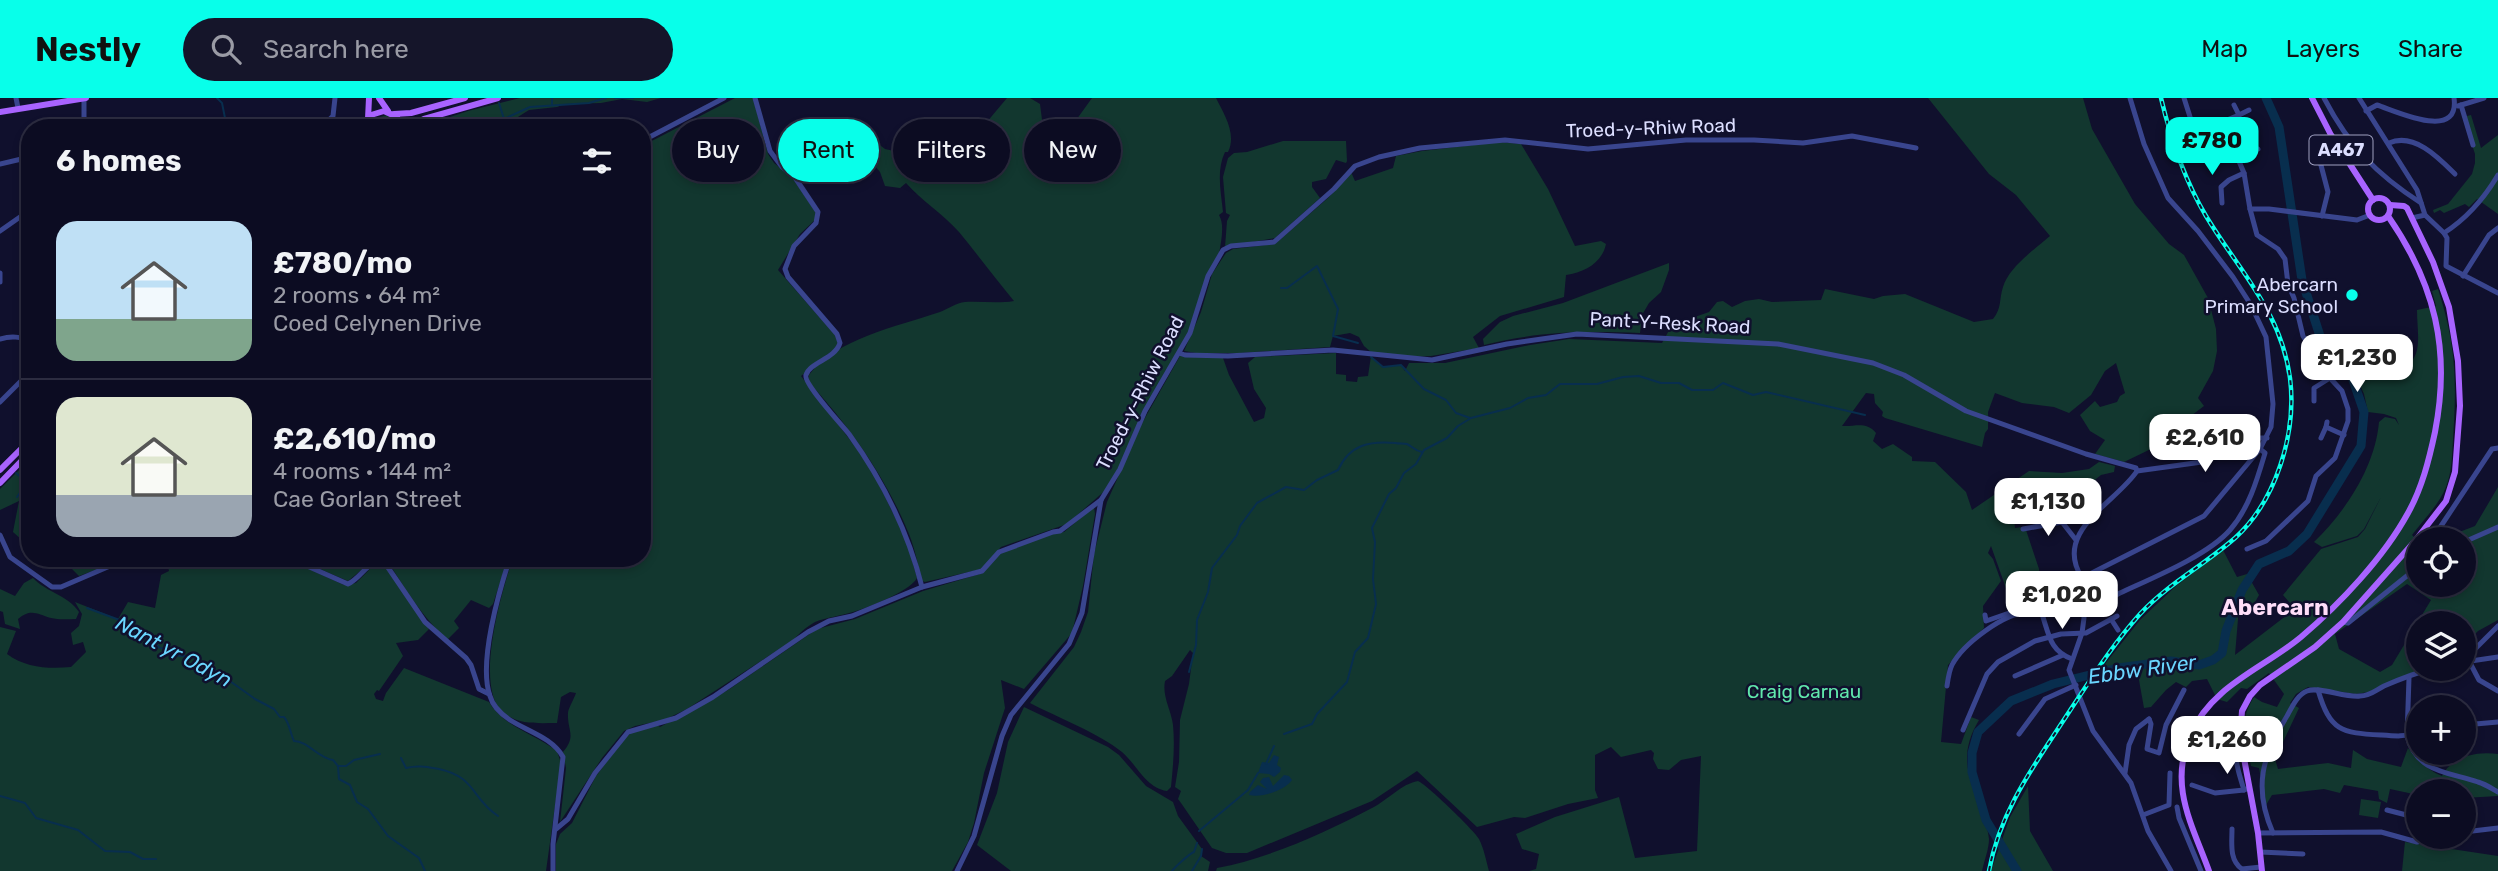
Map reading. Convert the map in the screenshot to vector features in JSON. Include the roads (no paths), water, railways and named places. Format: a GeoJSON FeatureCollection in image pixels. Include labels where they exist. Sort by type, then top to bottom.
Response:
{"type":"FeatureCollection","features":[{"type":"Feature","properties":{"kind":"main road"},"geometry":{"type":"LineString","coordinates":[[0,112],[85,98]]}},
{"type":"Feature","properties":{"kind":"main road"},"geometry":{"type":"LineString","coordinates":[[367,119],[369,98]]}},
{"type":"Feature","properties":{"kind":"main road"},"geometry":{"type":"LineString","coordinates":[[379,98],[399,119]]}},
{"type":"Feature","properties":{"kind":"main road"},"geometry":{"type":"LineString","coordinates":[[370,119],[375,113],[411,113],[465,98]]}},
{"type":"Feature","properties":{"kind":"main road"},"geometry":{"type":"LineString","coordinates":[[424,119],[498,98]]}},
{"type":"Feature","properties":{"kind":"main road","name":"A467"},"geometry":{"type":"LineString","coordinates":[[2312,98],[2327,129],[2373,200]]}},
{"type":"Feature","properties":{"kind":"main road"},"geometry":{"type":"LineString","coordinates":[[2209,871],[2183,805],[2182,790],[2187,744],[2200,716],[2217,696],[2278,655],[2343,597],[2402,523],[2420,486],[2429,459],[2441,387],[2441,347],[2424,278],[2388,216],[2389,205],[2384,198],[2373,200],[2368,206],[2370,215],[2378,220],[2388,216]]}},
{"type":"Feature","properties":{"kind":"main road"},"geometry":{"type":"LineString","coordinates":[[2262,869],[2240,737],[2242,711],[2260,685],[2315,647],[2343,622],[2415,541],[2446,501],[2455,472],[2460,406],[2458,361],[2449,307],[2434,262],[2412,218],[2404,206],[2389,205]]}},
{"type":"Feature","properties":{"kind":"main road"},"geometry":{"type":"LineString","coordinates":[[0,470],[21,449]]}},
{"type":"Feature","properties":{"kind":"main road"},"geometry":{"type":"LineString","coordinates":[[0,483],[21,461]]}},
{"type":"Feature","properties":{"kind":"street"},"geometry":{"type":"LineString","coordinates":[[16,98],[18,108]]}},
{"type":"Feature","properties":{"kind":"street"},"geometry":{"type":"LineString","coordinates":[[84,119],[85,98]]}},
{"type":"Feature","properties":{"kind":"street"},"geometry":{"type":"LineString","coordinates":[[330,119],[333,116],[335,98]]}},
{"type":"Feature","properties":{"kind":"street"},"geometry":{"type":"LineString","coordinates":[[651,136],[723,98]]}},
{"type":"Feature","properties":{"kind":"street"},"geometry":{"type":"LineString","coordinates":[[755,98],[770,151],[782,167],[794,176],[818,212],[816,223],[794,246],[785,269],[788,277],[836,334],[840,343],[835,352],[809,370],[805,376],[806,382],[871,465],[908,539],[922,587]]}},
{"type":"Feature","properties":{"kind":"street"},"geometry":{"type":"LineString","coordinates":[[2082,578],[2204,516],[2260,449],[2271,427],[2273,404],[2266,337],[2251,305],[2233,277],[2198,231],[2168,198],[2144,144],[2130,98]]}},
{"type":"Feature","properties":{"kind":"street"},"geometry":{"type":"LineString","coordinates":[[2184,98],[2196,146],[2227,133]]}},
{"type":"Feature","properties":{"kind":"street"},"geometry":{"type":"LineString","coordinates":[[2324,98],[2342,130],[2369,164],[2394,186],[2421,203]]}},
{"type":"Feature","properties":{"kind":"street"},"geometry":{"type":"LineString","coordinates":[[2359,98],[2417,190],[2425,215],[2447,238],[2446,265],[2498,293]]}},
{"type":"Feature","properties":{"kind":"street"},"geometry":{"type":"LineString","coordinates":[[2454,98],[2473,145]]}},
{"type":"Feature","properties":{"kind":"street"},"geometry":{"type":"LineString","coordinates":[[2365,111],[2376,106],[2428,123],[2448,118],[2458,106],[2484,98]]}},
{"type":"Feature","properties":{"kind":"street"},"geometry":{"type":"LineString","coordinates":[[2234,105],[2239,114]]}},
{"type":"Feature","properties":{"kind":"street"},"geometry":{"type":"LineString","coordinates":[[2247,549],[2266,541],[2308,501],[2316,476],[2331,464],[2348,421],[2348,410],[2342,391],[2330,378],[2303,337],[2288,284],[2285,259],[2278,249],[2257,234],[2244,173],[2227,133],[2227,120],[2249,110]]}},
{"type":"Feature","properties":{"kind":"street","name":"Troed-y-Rhiw Road"},"geometry":{"type":"LineString","coordinates":[[957,871],[974,836],[1002,736],[1011,715],[1076,632],[1086,591],[1101,500],[1115,478],[1145,411],[1179,353],[1195,320],[1208,276],[1223,250],[1231,246],[1274,242],[1334,189],[1350,169],[1379,157],[1433,146],[1505,140],[1588,149],[1686,140],[1803,143],[1852,136],[1916,148]]}},
{"type":"Feature","properties":{"kind":"street"},"geometry":{"type":"LineString","coordinates":[[2389,144],[2396,140],[2414,144],[2428,151],[2455,174]]}},
{"type":"Feature","properties":{"kind":"street"},"geometry":{"type":"LineString","coordinates":[[2238,156],[2255,150],[2256,160]]}},
{"type":"Feature","properties":{"kind":"street"},"geometry":{"type":"LineString","coordinates":[[2319,151],[2328,192],[2322,216]]}},
{"type":"Feature","properties":{"kind":"street"},"geometry":{"type":"LineString","coordinates":[[0,164],[21,159]]}},
{"type":"Feature","properties":{"kind":"street"},"geometry":{"type":"LineString","coordinates":[[2222,203],[2217,186],[2244,173]]}},
{"type":"Feature","properties":{"kind":"street"},"geometry":{"type":"LineString","coordinates":[[2444,233],[2476,205],[2498,176]]}},
{"type":"Feature","properties":{"kind":"street"},"geometry":{"type":"LineString","coordinates":[[2328,192],[2336,191]]}},
{"type":"Feature","properties":{"kind":"street"},"geometry":{"type":"LineString","coordinates":[[2250,209],[2357,220],[2370,215]]}},
{"type":"Feature","properties":{"kind":"street"},"geometry":{"type":"LineString","coordinates":[[0,230],[21,215]]}},
{"type":"Feature","properties":{"kind":"street"},"geometry":{"type":"LineString","coordinates":[[2412,218],[2425,215]]}},
{"type":"Feature","properties":{"kind":"street"},"geometry":{"type":"LineString","coordinates":[[2463,276],[2489,235],[2498,228]]}},
{"type":"Feature","properties":{"kind":"street"},"geometry":{"type":"LineString","coordinates":[[0,273],[0,282]]}},
{"type":"Feature","properties":{"kind":"street","name":"Pant-Y-Resk Road"},"geometry":{"type":"LineString","coordinates":[[1179,353],[1228,356],[1333,350],[1432,360],[1507,344],[1577,334],[1778,344],[1873,363],[1904,375],[1966,411],[2086,454],[2136,468],[2137,471]]}},
{"type":"Feature","properties":{"kind":"street"},"geometry":{"type":"LineString","coordinates":[[0,339],[21,338]]}},
{"type":"Feature","properties":{"kind":"street"},"geometry":{"type":"LineString","coordinates":[[2314,401],[2311,387],[2330,378]]}},
{"type":"Feature","properties":{"kind":"street"},"geometry":{"type":"LineString","coordinates":[[0,402],[21,381]]}},
{"type":"Feature","properties":{"kind":"street"},"geometry":{"type":"LineString","coordinates":[[2321,438],[2326,425],[2344,435]]}},
{"type":"Feature","properties":{"kind":"street"},"geometry":{"type":"LineString","coordinates":[[2171,871],[2148,831],[2125,773],[2093,731],[2070,670],[2082,633],[2083,610],[2082,578],[2078,572],[2074,549],[2076,540],[2093,517],[2137,471],[2202,461],[2257,438],[2267,438]]}},
{"type":"Feature","properties":{"kind":"street"},"geometry":{"type":"LineString","coordinates":[[2440,527],[2492,449],[2498,447]]}},
{"type":"Feature","properties":{"kind":"street"},"geometry":{"type":"LineString","coordinates":[[1984,615],[1986,621],[2012,612],[2031,611],[2042,614],[2083,610],[2194,556],[2229,531],[2247,505],[2266,453],[2260,449]]}},
{"type":"Feature","properties":{"kind":"street"},"geometry":{"type":"LineString","coordinates":[[556,829],[568,819],[595,774],[628,732],[644,725],[663,723],[693,708],[807,632],[829,621],[852,616],[922,587],[982,571],[999,552],[1060,531],[1101,500]]}},
{"type":"Feature","properties":{"kind":"street"},"geometry":{"type":"LineString","coordinates":[[2023,529],[2062,522],[2076,540]]}},
{"type":"Feature","properties":{"kind":"street"},"geometry":{"type":"LineString","coordinates":[[2476,537],[2498,527]]}},
{"type":"Feature","properties":{"kind":"street"},"geometry":{"type":"LineString","coordinates":[[0,535],[10,557],[21,565]]}},
{"type":"Feature","properties":{"kind":"street"},"geometry":{"type":"LineString","coordinates":[[24,567],[46,586],[57,588],[108,567]]}},
{"type":"Feature","properties":{"kind":"street"},"geometry":{"type":"LineString","coordinates":[[309,567],[348,584],[369,567]]}},
{"type":"Feature","properties":{"kind":"street"},"geometry":{"type":"LineString","coordinates":[[388,567],[425,622],[466,658],[479,689],[489,694]]}},
{"type":"Feature","properties":{"kind":"street"},"geometry":{"type":"LineString","coordinates":[[508,567],[492,625],[486,672],[489,694],[504,716],[561,752],[564,762],[553,871]]}},
{"type":"Feature","properties":{"kind":"street"},"geometry":{"type":"LineString","coordinates":[[2343,622],[2350,622],[2406,578]]}},
{"type":"Feature","properties":{"kind":"street"},"geometry":{"type":"LineString","coordinates":[[1947,686],[1951,667],[1978,636],[2019,613]]}},
{"type":"Feature","properties":{"kind":"street"},"geometry":{"type":"LineString","coordinates":[[2042,614],[2054,648],[2072,659]]}},
{"type":"Feature","properties":{"kind":"street"},"geometry":{"type":"LineString","coordinates":[[1964,730],[1987,674],[2008,656],[2050,636],[2082,633],[2114,618],[2118,630]]}},
{"type":"Feature","properties":{"kind":"street"},"geometry":{"type":"LineString","coordinates":[[2476,648],[2498,626]]}},
{"type":"Feature","properties":{"kind":"street"},"geometry":{"type":"LineString","coordinates":[[2015,676],[2063,655]]}},
{"type":"Feature","properties":{"kind":"street"},"geometry":{"type":"LineString","coordinates":[[2476,660],[2496,656]]}},
{"type":"Feature","properties":{"kind":"street"},"geometry":{"type":"LineString","coordinates":[[2476,676],[2498,691]]}},
{"type":"Feature","properties":{"kind":"street"},"geometry":{"type":"LineString","coordinates":[[2273,833],[2263,811],[2262,775],[2269,747],[2298,697],[2308,690],[2318,690],[2356,697],[2368,695],[2406,679]]}},
{"type":"Feature","properties":{"kind":"street"},"geometry":{"type":"LineString","coordinates":[[2019,734],[2045,699],[2075,684]]}},
{"type":"Feature","properties":{"kind":"street"},"geometry":{"type":"LineString","coordinates":[[2125,773],[2129,745],[2136,729],[2149,719],[2151,724],[2147,749],[2159,752],[2166,725],[2184,690]]}},
{"type":"Feature","properties":{"kind":"street"},"geometry":{"type":"LineString","coordinates":[[2318,690],[2324,710],[2337,727],[2349,734],[2406,736]]}},
{"type":"Feature","properties":{"kind":"street"},"geometry":{"type":"LineString","coordinates":[[2476,724],[2498,722]]}},
{"type":"Feature","properties":{"kind":"street"},"geometry":{"type":"LineString","coordinates":[[2192,785],[2215,793],[2247,789],[2236,761],[2236,744],[2240,737]]}},
{"type":"Feature","properties":{"kind":"street"},"geometry":{"type":"LineString","coordinates":[[2196,741],[2192,758],[2236,761]]}},
{"type":"Feature","properties":{"kind":"street"},"geometry":{"type":"LineString","coordinates":[[2426,765],[2448,775],[2479,782],[2498,792]]}},
{"type":"Feature","properties":{"kind":"street"},"geometry":{"type":"LineString","coordinates":[[2143,815],[2169,805],[2170,774]]}},
{"type":"Feature","properties":{"kind":"street"},"geometry":{"type":"LineString","coordinates":[[2177,807],[2186,837],[2201,871]]}},
{"type":"Feature","properties":{"kind":"street"},"geometry":{"type":"LineString","coordinates":[[2388,810],[2406,815]]}},
{"type":"Feature","properties":{"kind":"street"},"geometry":{"type":"LineString","coordinates":[[2476,830],[2498,828]]}},
{"type":"Feature","properties":{"kind":"street"},"geometry":{"type":"LineString","coordinates":[[2232,829],[2235,865],[2242,869],[2262,869]]}},
{"type":"Feature","properties":{"kind":"street"},"geometry":{"type":"LineString","coordinates":[[2258,833],[2381,832],[2406,839]]}},
{"type":"Feature","properties":{"kind":"street"},"geometry":{"type":"LineString","coordinates":[[2260,852],[2303,854]]}},
{"type":"Feature","properties":{"kind":"water"},"geometry":{"type":"Polygon","coordinates":[[[1274,755],[1279,757],[1277,765],[1281,768],[1280,772],[1274,777],[1258,773],[1262,762],[1269,763],[1274,755]]]}},
{"type":"Feature","properties":{"kind":"water"},"geometry":{"type":"Polygon","coordinates":[[[1284,775],[1292,780],[1284,787],[1266,794],[1249,795],[1258,785],[1267,789],[1260,782],[1263,778],[1269,777],[1273,786],[1284,775]]]}},
{"type":"Feature","properties":{"kind":"waterway"},"geometry":{"type":"LineString","coordinates":[[217,98],[222,103],[225,118],[228,119]]}},
{"type":"Feature","properties":{"kind":"waterway"},"geometry":{"type":"LineString","coordinates":[[552,98],[552,104]]}},
{"type":"Feature","properties":{"kind":"waterway"},"geometry":{"type":"LineString","coordinates":[[499,103],[504,119],[530,107],[589,103],[606,98]]}},
{"type":"Feature","properties":{"kind":"waterway"},"geometry":{"type":"LineString","coordinates":[[615,98],[633,98]]}},
{"type":"Feature","properties":{"kind":"waterway","name":"Ebbw River"},"geometry":{"type":"LineString","coordinates":[[2017,871],[1986,820],[1972,772],[1972,753],[1978,732],[2011,701],[2053,684],[2118,668],[2171,661],[2199,665],[2213,660],[2222,653],[2226,631],[2242,590],[2259,564],[2289,551],[2307,534],[2361,446],[2364,412],[2352,377],[2320,336],[2302,280],[2279,127],[2266,98]]}},
{"type":"Feature","properties":{"kind":"waterway"},"geometry":{"type":"LineString","coordinates":[[1281,288],[1287,288],[1317,266],[1338,309],[1333,336],[1358,343]]}},
{"type":"Feature","properties":{"kind":"waterway"},"geometry":{"type":"LineString","coordinates":[[1371,357],[1383,367],[1401,365],[1424,389],[1446,400],[1456,413],[1470,418]]}},
{"type":"Feature","properties":{"kind":"waterway"},"geometry":{"type":"LineString","coordinates":[[1284,734],[1312,724],[1317,714],[1347,682],[1355,652],[1368,638],[1376,604],[1373,579],[1375,542],[1372,528],[1389,494],[1396,488],[1404,473],[1416,464],[1424,450],[1447,438],[1458,426],[1471,418],[1510,408],[1528,398],[1546,395],[1560,384],[1597,384],[1639,376],[1661,383],[1679,383],[1692,390],[1713,390],[1723,383],[1753,395],[1766,392],[1865,415]]}},
{"type":"Feature","properties":{"kind":"waterway"},"geometry":{"type":"LineString","coordinates":[[1189,672],[1196,645],[1197,620],[1208,592],[1212,568],[1257,503],[1286,487],[1304,490],[1338,470],[1348,455],[1362,446],[1377,443],[1407,444],[1422,452]]}},
{"type":"Feature","properties":{"kind":"waterway"},"geometry":{"type":"LineString","coordinates":[[16,473],[21,478]]}},
{"type":"Feature","properties":{"kind":"waterway"},"geometry":{"type":"LineString","coordinates":[[17,497],[21,491]]}},
{"type":"Feature","properties":{"kind":"waterway","name":"Nant yr Odyn"},"geometry":{"type":"LineString","coordinates":[[87,608],[133,625],[160,648],[169,649],[179,656],[192,656],[204,667],[209,666],[255,699],[274,709],[286,720],[294,741],[333,760],[338,766],[339,779],[350,785],[357,802],[368,809],[388,836],[419,858],[425,871]]}},
{"type":"Feature","properties":{"kind":"waterway"},"geometry":{"type":"LineString","coordinates":[[1266,764],[1274,746]]}},
{"type":"Feature","properties":{"kind":"waterway"},"geometry":{"type":"LineString","coordinates":[[339,766],[380,754]]}},
{"type":"Feature","properties":{"kind":"waterway"},"geometry":{"type":"LineString","coordinates":[[401,758],[406,768],[419,766],[439,769],[460,777],[498,816]]}},
{"type":"Feature","properties":{"kind":"waterway"},"geometry":{"type":"LineString","coordinates":[[1199,831],[1248,790],[1258,773]]}},
{"type":"Feature","properties":{"kind":"waterway"},"geometry":{"type":"LineString","coordinates":[[0,796],[25,803],[36,818],[78,830],[105,851],[130,852],[143,859],[156,859]]}},
{"type":"Feature","properties":{"kind":"waterway"},"geometry":{"type":"LineString","coordinates":[[1172,871],[1194,852],[1197,843]]}},
{"type":"Feature","properties":{"kind":"waterway"},"geometry":{"type":"LineString","coordinates":[[1192,871],[1202,849]]}},
{"type":"Feature","properties":{"kind":"railway"},"geometry":{"type":"LineString","coordinates":[[1989,871],[1994,849],[2010,807],[2044,750],[2103,662],[2130,625],[2151,603],[2223,548],[2249,523],[2272,486],[2286,443],[2290,421],[2290,378],[2278,332],[2257,292],[2206,216],[2191,188],[2174,144],[2161,98]]}},
{"type":"Feature","properties":{"kind":"place","name":"Abercarn Primary School"},"geometry":{"type":"Point","coordinates":[2352,295]}},
{"type":"Feature","properties":{"kind":"district","name":"Abercarn"},"geometry":{"type":"Point","coordinates":[2275,607]}},
{"type":"Feature","properties":{"kind":"park label","name":"Craig Carnau"},"geometry":{"type":"Point","coordinates":[1804,691]}}]}
